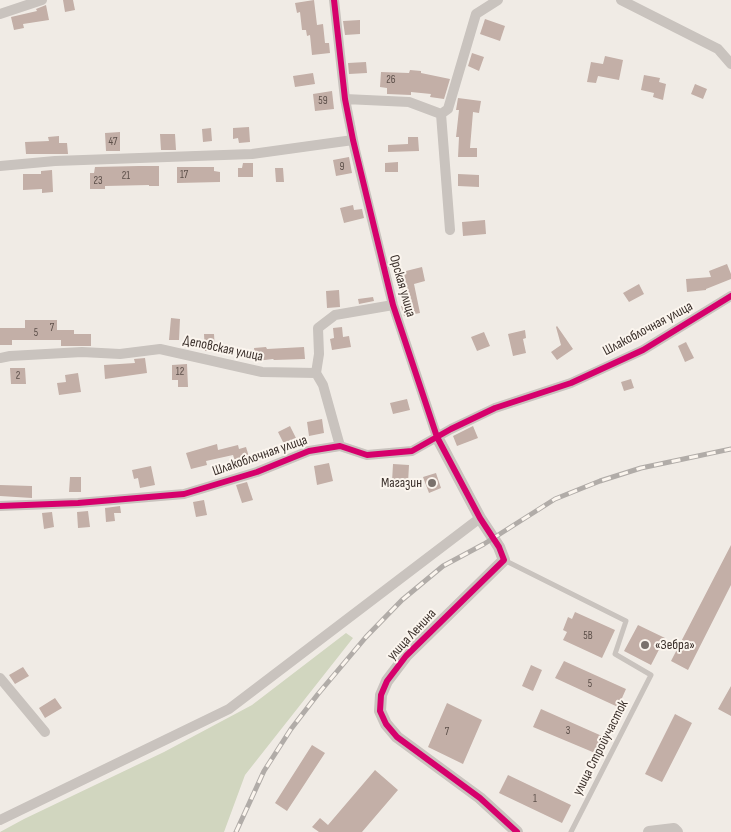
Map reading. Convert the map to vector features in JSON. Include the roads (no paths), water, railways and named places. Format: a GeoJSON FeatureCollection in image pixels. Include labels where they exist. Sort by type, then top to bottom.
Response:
{"type":"FeatureCollection","features":[{"type":"Feature","properties":{"kind":"street"},"geometry":{"type":"LineString","coordinates":[[0,14],[42,0]]}},
{"type":"Feature","properties":{"kind":"street","name":"Орская улица"},"geometry":{"type":"LineString","coordinates":[[334,0],[345,99],[352,140],[393,304],[437,437],[480,518],[500,547],[504,560]]}},
{"type":"Feature","properties":{"kind":"street"},"geometry":{"type":"LineString","coordinates":[[441,114],[448,109],[476,14],[498,0]]}},
{"type":"Feature","properties":{"kind":"street"},"geometry":{"type":"LineString","coordinates":[[621,0],[718,49],[731,64]]}},
{"type":"Feature","properties":{"kind":"street"},"geometry":{"type":"LineString","coordinates":[[345,99],[409,102],[441,114]]}},
{"type":"Feature","properties":{"kind":"street"},"geometry":{"type":"LineString","coordinates":[[441,114],[450,230]]}},
{"type":"Feature","properties":{"kind":"street"},"geometry":{"type":"LineString","coordinates":[[0,166],[55,161],[252,154],[352,140]]}},
{"type":"Feature","properties":{"kind":"street","name":"Шлакоблочная улица"},"geometry":{"type":"LineString","coordinates":[[0,506],[78,503],[184,494],[257,472],[309,451],[340,446],[367,455],[412,451],[451,429],[495,408],[571,383],[643,350],[731,296]]}},
{"type":"Feature","properties":{"kind":"street"},"geometry":{"type":"LineString","coordinates":[[340,446],[323,385],[316,373],[319,354],[318,328],[335,315],[393,304]]}},
{"type":"Feature","properties":{"kind":"street","name":"Деповская улица"},"geometry":{"type":"LineString","coordinates":[[0,358],[82,352],[120,354],[160,349],[262,372],[316,373]]}},
{"type":"Feature","properties":{"kind":"street"},"geometry":{"type":"LineString","coordinates":[[0,820],[229,709],[480,518]]}},
{"type":"Feature","properties":{"kind":"street","name":"улица Ленина"},"geometry":{"type":"LineString","coordinates":[[504,560],[406,656],[387,681],[381,694],[380,711],[386,724],[397,737],[480,798],[517,832]]}},
{"type":"Feature","properties":{"kind":"street"},"geometry":{"type":"LineString","coordinates":[[0,678],[45,732]]}},
{"type":"Feature","properties":{"kind":"street"},"geometry":{"type":"LineString","coordinates":[[649,832],[674,829],[677,832]]}},
{"type":"Feature","properties":{"kind":"lane","name":"улица Стройучасток"},"geometry":{"type":"LineString","coordinates":[[504,560],[626,621],[615,654],[651,675],[571,832]]}},
{"type":"Feature","properties":{"kind":"railway"},"geometry":{"type":"LineString","coordinates":[[236,832],[264,771],[291,729],[318,694],[366,637],[402,600],[443,566],[484,544],[555,499],[600,481],[641,468],[731,449]]}},
{"type":"Feature","properties":{"kind":"place","name":"Магазин"},"geometry":{"type":"Point","coordinates":[432,483]}},
{"type":"Feature","properties":{"kind":"place","name":"«Зебра»"},"geometry":{"type":"Point","coordinates":[645,645]}}]}
